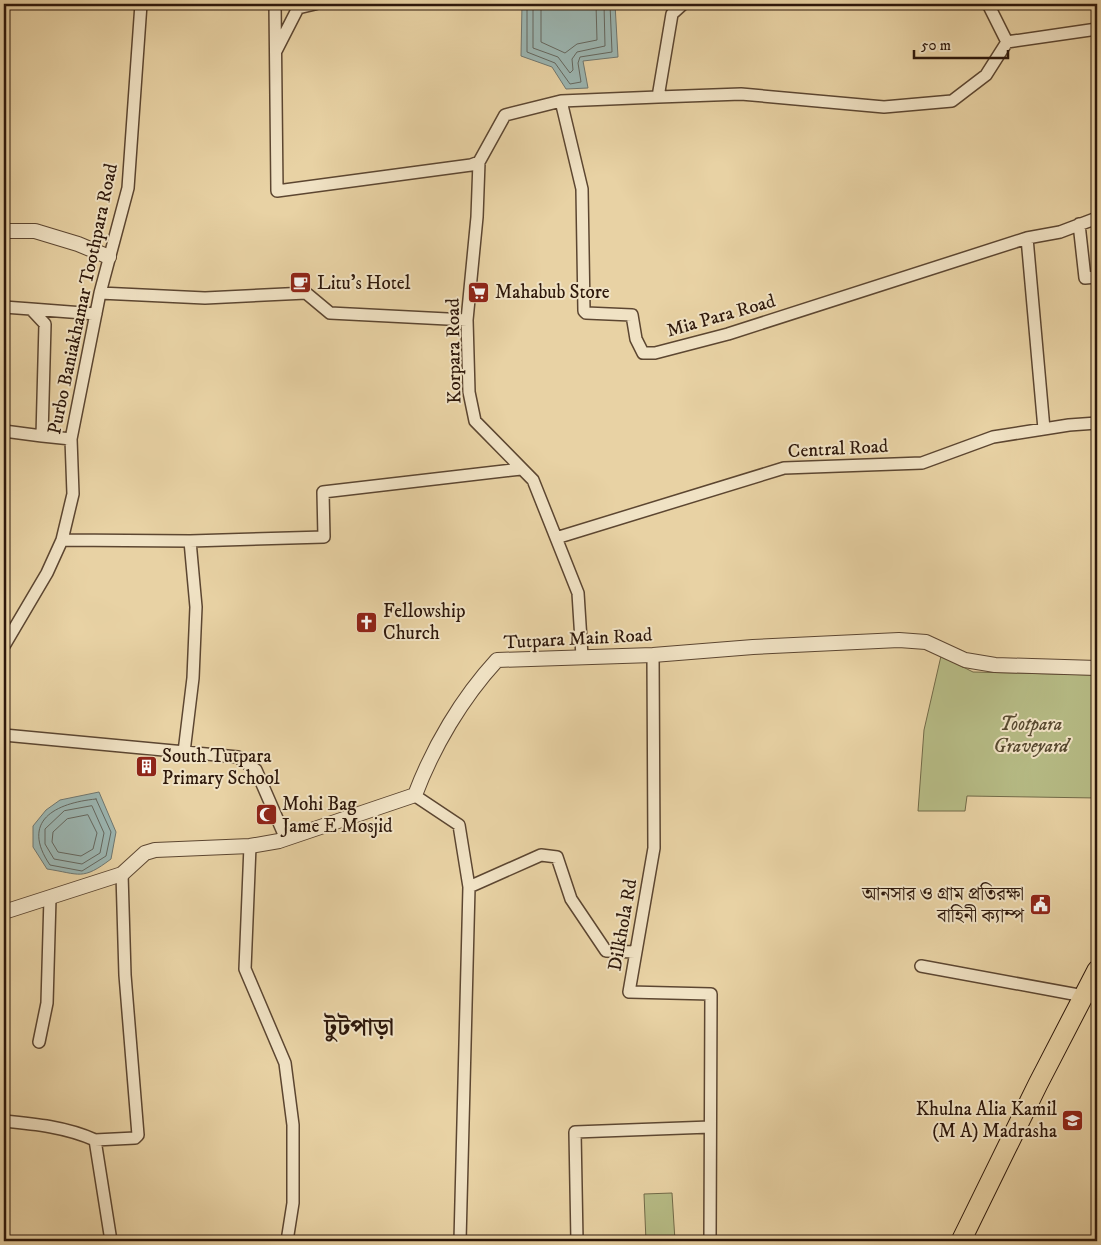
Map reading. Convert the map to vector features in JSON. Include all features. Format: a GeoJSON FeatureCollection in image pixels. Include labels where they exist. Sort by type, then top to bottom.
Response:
{"type":"FeatureCollection","features":[{"type":"Feature","properties":{"kind":"highway"},"geometry":{"type":"LineString","coordinates":[[972,1241],[1091,996],[1097,970]]}},
{"type":"Feature","properties":{"kind":"highway"},"geometry":{"type":"LineString","coordinates":[[961,1241],[1038,1084],[1091,996]]}},
{"type":"Feature","properties":{"kind":"street","name":"Purbo Baniakhamar Toothpara Road"},"geometry":{"type":"LineString","coordinates":[[4,646],[47,573],[62,540],[73,494],[71,439],[100,293],[128,188],[141,4]]}},
{"type":"Feature","properties":{"kind":"street"},"geometry":{"type":"LineString","coordinates":[[275,4],[277,191],[471,165],[480,162],[505,115],[561,101],[741,94],[884,107],[952,102],[986,75],[1007,42],[1097,29]]}},
{"type":"Feature","properties":{"kind":"street"},"geometry":{"type":"LineString","coordinates":[[276,51],[298,8],[315,4]]}},
{"type":"Feature","properties":{"kind":"street"},"geometry":{"type":"LineString","coordinates":[[658,97],[672,14],[683,4]]}},
{"type":"Feature","properties":{"kind":"street"},"geometry":{"type":"LineString","coordinates":[[988,4],[1007,42]]}},
{"type":"Feature","properties":{"kind":"street","name":"Mia Para Road"},"geometry":{"type":"LineString","coordinates":[[561,101],[582,189],[584,311],[586,313],[632,315],[636,339],[643,353],[655,353],[728,334],[1027,238],[1060,232],[1097,218]]}},
{"type":"Feature","properties":{"kind":"street","name":"Korpara Road"},"geometry":{"type":"LineString","coordinates":[[480,162],[477,217],[467,320],[469,392],[475,421],[533,480],[578,593],[582,656]]}},
{"type":"Feature","properties":{"kind":"street"},"geometry":{"type":"LineString","coordinates":[[1079,224],[1085,278],[1097,277]]}},
{"type":"Feature","properties":{"kind":"street"},"geometry":{"type":"LineString","coordinates":[[4,231],[35,232],[78,244],[109,257]]}},
{"type":"Feature","properties":{"kind":"street"},"geometry":{"type":"LineString","coordinates":[[1027,238],[1044,429]]}},
{"type":"Feature","properties":{"kind":"street"},"geometry":{"type":"LineString","coordinates":[[100,293],[205,298],[306,293],[330,313],[467,320]]}},
{"type":"Feature","properties":{"kind":"street"},"geometry":{"type":"LineString","coordinates":[[4,307],[96,314]]}},
{"type":"Feature","properties":{"kind":"street"},"geometry":{"type":"LineString","coordinates":[[31,309],[45,324],[42,436]]}},
{"type":"Feature","properties":{"kind":"street","name":"Central Road"},"geometry":{"type":"LineString","coordinates":[[556,538],[784,468],[922,463],[993,437],[1097,423]]}},
{"type":"Feature","properties":{"kind":"street"},"geometry":{"type":"LineString","coordinates":[[4,431],[71,439]]}},
{"type":"Feature","properties":{"kind":"street"},"geometry":{"type":"LineString","coordinates":[[62,540],[190,541],[324,537],[323,492],[521,469]]}},
{"type":"Feature","properties":{"kind":"street"},"geometry":{"type":"LineString","coordinates":[[184,752],[193,678],[196,607],[190,541]]}},
{"type":"Feature","properties":{"kind":"street","name":"Tutpara Main Road"},"geometry":{"type":"LineString","coordinates":[[414,795],[426,765],[473,686],[497,660],[653,655],[753,646],[899,640],[926,642],[965,660],[995,665],[1097,668]]}},
{"type":"Feature","properties":{"kind":"street","name":"Dilkhola Rd"},"geometry":{"type":"LineString","coordinates":[[653,655],[654,848],[629,992],[711,994],[710,1241]]}},
{"type":"Feature","properties":{"kind":"street"},"geometry":{"type":"LineString","coordinates":[[4,735],[238,757],[256,770],[286,839]]}},
{"type":"Feature","properties":{"kind":"street"},"geometry":{"type":"LineString","coordinates":[[4,912],[122,874],[145,853],[156,850],[250,846],[286,839],[414,795],[459,825],[469,888],[460,1241]]}},
{"type":"Feature","properties":{"kind":"street"},"geometry":{"type":"LineString","coordinates":[[250,846],[245,968],[285,1063],[293,1125],[293,1203],[287,1241]]}},
{"type":"Feature","properties":{"kind":"street"},"geometry":{"type":"LineString","coordinates":[[469,888],[541,855],[557,857],[571,899],[606,951],[635,952]]}},
{"type":"Feature","properties":{"kind":"street"},"geometry":{"type":"LineString","coordinates":[[4,1121],[40,1124],[79,1133],[95,1140],[135,1138],[138,1135],[125,975],[122,874]]}},
{"type":"Feature","properties":{"kind":"street"},"geometry":{"type":"LineString","coordinates":[[39,1042],[47,1003],[50,898]]}},
{"type":"Feature","properties":{"kind":"street"},"geometry":{"type":"LineString","coordinates":[[921,966],[1091,996]]}},
{"type":"Feature","properties":{"kind":"street"},"geometry":{"type":"LineString","coordinates":[[577,1241],[575,1132],[710,1127]]}},
{"type":"Feature","properties":{"kind":"street"},"geometry":{"type":"LineString","coordinates":[[95,1140],[111,1241]]}},
{"type":"Feature","properties":{"kind":"green space","name":"Tootpara Graveyard"},"geometry":{"type":"Polygon","coordinates":[[[941,656],[973,672],[1097,675],[1097,798],[967,796],[965,811],[918,811],[924,730],[941,656]]]}},
{"type":"Feature","properties":{"kind":"green space"},"geometry":{"type":"Polygon","coordinates":[[[672,1193],[675,1241],[646,1241],[644,1194],[672,1193]]]}},
{"type":"Feature","properties":{"kind":"water"},"geometry":{"type":"Polygon","coordinates":[[[522,4],[615,4],[618,57],[583,61],[588,88],[566,89],[552,67],[521,56],[522,4]]]}},
{"type":"Feature","properties":{"kind":"water"},"geometry":{"type":"Polygon","coordinates":[[[99,792],[116,832],[111,859],[87,873],[74,874],[47,869],[33,847],[33,826],[46,810],[60,800],[99,792]]]}},
{"type":"Feature","properties":{"kind":"place","name":"Litu's Hotel"},"geometry":{"type":"Point","coordinates":[301,283]}},
{"type":"Feature","properties":{"kind":"place","name":"Mahabub Store"},"geometry":{"type":"Point","coordinates":[479,292]}},
{"type":"Feature","properties":{"kind":"place","name":"Fellowship Church"},"geometry":{"type":"Point","coordinates":[367,622]}},
{"type":"Feature","properties":{"kind":"place","name":"South Tutpara Primary School"},"geometry":{"type":"Point","coordinates":[146,767]}},
{"type":"Feature","properties":{"kind":"place","name":"Mohi Bag Jame E Mosjid"},"geometry":{"type":"Point","coordinates":[266,815]}},
{"type":"Feature","properties":{"kind":"place","name":"আনসার ও গ্রাম প্রতিরক্ষা বাহিনী ক্যাম্প"},"geometry":{"type":"Point","coordinates":[1040,905]}},
{"type":"Feature","properties":{"kind":"place","name":"Khulna Alia Kamil (M A) Madrasha"},"geometry":{"type":"Point","coordinates":[1073,1120]}},
{"type":"Feature","properties":{"kind":"district","name":"টুটপাড়া"},"geometry":{"type":"Point","coordinates":[359,1028]}}]}
